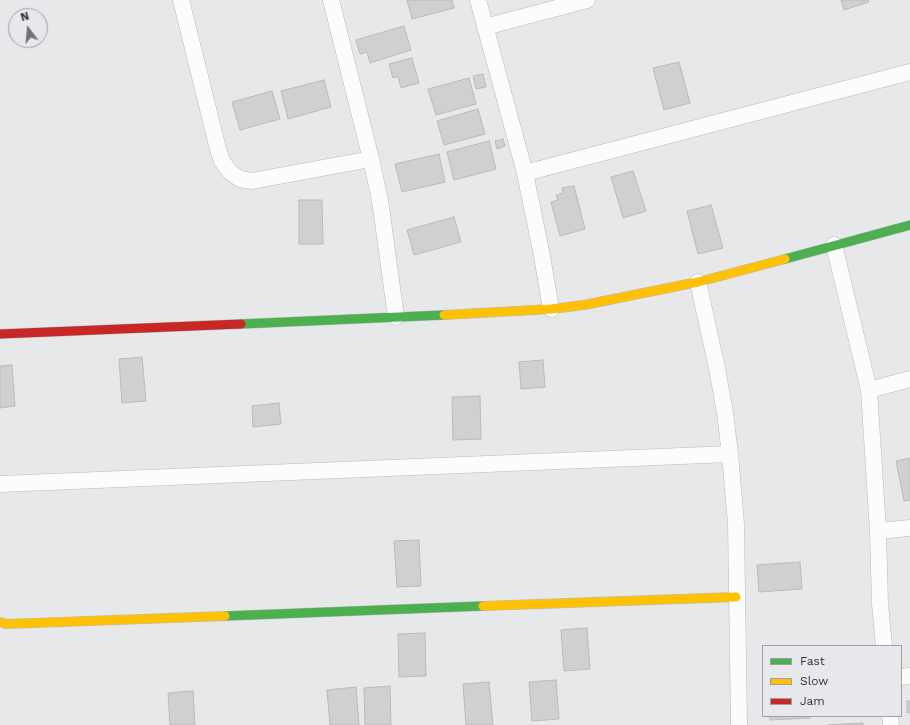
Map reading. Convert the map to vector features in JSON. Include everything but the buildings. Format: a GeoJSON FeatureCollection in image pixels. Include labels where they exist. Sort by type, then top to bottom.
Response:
{"type":"FeatureCollection","features":[{"type":"Feature","properties":{"kind":"street"},"geometry":{"type":"LineString","coordinates":[[182,0],[218,150],[222,162],[230,172],[240,179],[252,181],[371,159]]}},
{"type":"Feature","properties":{"kind":"street"},"geometry":{"type":"LineString","coordinates":[[331,0],[380,200],[396,317]]}},
{"type":"Feature","properties":{"kind":"street"},"geometry":{"type":"LineString","coordinates":[[478,0],[525,173],[551,309]]}},
{"type":"Feature","properties":{"kind":"street"},"geometry":{"type":"LineString","coordinates":[[485,26],[587,0]]}},
{"type":"Feature","properties":{"kind":"street"},"geometry":{"type":"LineString","coordinates":[[525,173],[910,72]]}},
{"type":"Feature","properties":{"kind":"street"},"geometry":{"type":"LineString","coordinates":[[0,334],[551,309],[584,305],[698,282],[910,225]]}},
{"type":"Feature","properties":{"kind":"street"},"geometry":{"type":"LineString","coordinates":[[834,245],[869,390],[878,531],[880,604],[884,645]]}},
{"type":"Feature","properties":{"kind":"street"},"geometry":{"type":"LineString","coordinates":[[698,282],[725,413],[730,454],[736,524],[739,725]]}},
{"type":"Feature","properties":{"kind":"street"},"geometry":{"type":"LineString","coordinates":[[869,390],[910,379]]}},
{"type":"Feature","properties":{"kind":"street"},"geometry":{"type":"LineString","coordinates":[[0,484],[730,454]]}},
{"type":"Feature","properties":{"kind":"street"},"geometry":{"type":"LineString","coordinates":[[878,531],[910,528]]}},
{"type":"Feature","properties":{"kind":"street"},"geometry":{"type":"LineString","coordinates":[[0,622],[6,624],[736,597]]}},
{"type":"Feature","properties":{"kind":"traffic: fast"},"geometry":{"type":"LineString","coordinates":[[785,259],[910,225]]}},
{"type":"Feature","properties":{"kind":"traffic: fast"},"geometry":{"type":"LineString","coordinates":[[241,324],[444,315]]}},
{"type":"Feature","properties":{"kind":"traffic: fast"},"geometry":{"type":"LineString","coordinates":[[225,616],[483,606]]}},
{"type":"Feature","properties":{"kind":"traffic: slow"},"geometry":{"type":"LineString","coordinates":[[444,315],[551,309],[584,305],[698,282],[785,259]]}},
{"type":"Feature","properties":{"kind":"traffic: slow"},"geometry":{"type":"LineString","coordinates":[[483,606],[736,597]]}},
{"type":"Feature","properties":{"kind":"traffic: slow"},"geometry":{"type":"LineString","coordinates":[[0,622],[6,624],[225,616]]}},
{"type":"Feature","properties":{"kind":"traffic: jam"},"geometry":{"type":"LineString","coordinates":[[0,334],[241,324]]}}]}
